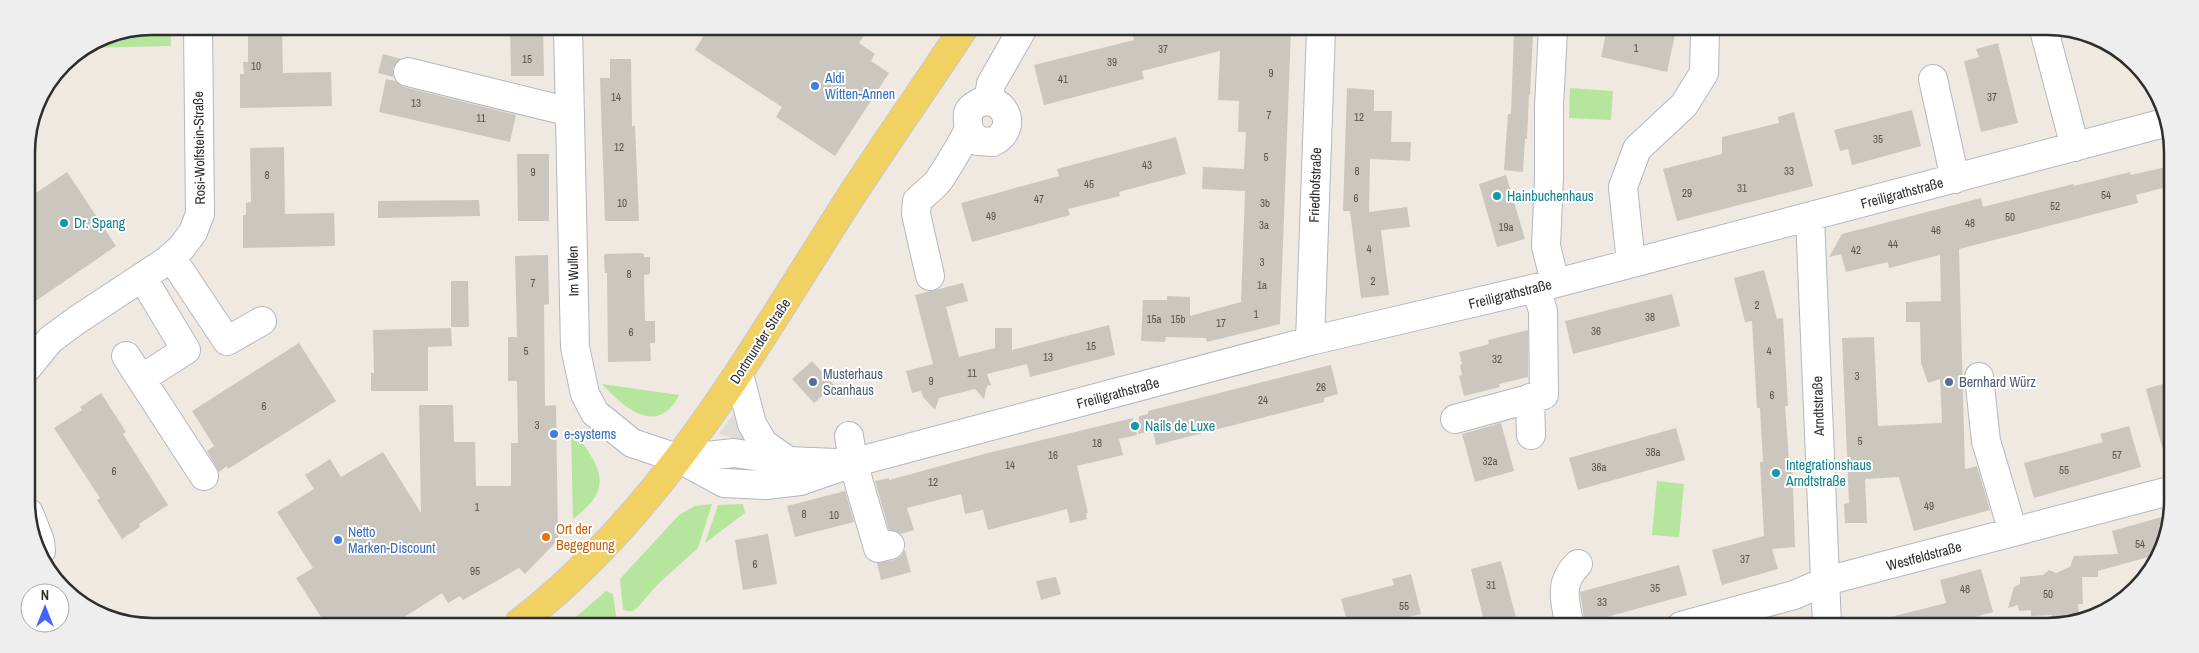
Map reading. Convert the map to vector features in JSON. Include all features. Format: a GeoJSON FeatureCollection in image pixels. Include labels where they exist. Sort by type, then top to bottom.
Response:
{"type":"FeatureCollection","features":[{"type":"Feature","properties":{"kind":"main road","name":"Dortmunder Straße"},"geometry":{"type":"LineString","coordinates":[[525,618],[546,602],[596,556],[640,508],[680,459],[739,374],[846,205],[959,35]]}},
{"type":"Feature","properties":{"kind":"street","name":"Rosi-Wolfstein-Straße"},"geometry":{"type":"LineString","coordinates":[[35,359],[50,340],[171,257],[182,247],[193,232],[200,214],[198,35]]}},
{"type":"Feature","properties":{"kind":"street","name":"Im Wullen"},"geometry":{"type":"LineString","coordinates":[[568,35],[575,347],[584,394],[595,413],[632,443],[680,459]]}},
{"type":"Feature","properties":{"kind":"street"},"geometry":{"type":"LineString","coordinates":[[930,276],[916,214],[917,201],[939,181],[968,130],[972,136],[986,143],[1000,138],[1005,132],[1008,124],[1007,116],[996,103],[988,101],[990,84],[1019,35]]}},
{"type":"Feature","properties":{"kind":"street","name":"Friedhofstraße"},"geometry":{"type":"LineString","coordinates":[[1310,342],[1321,35]]}},
{"type":"Feature","properties":{"kind":"street"},"geometry":{"type":"LineString","coordinates":[[1454,419],[1544,395],[1543,311],[1547,285],[1546,246],[1550,177],[1548,106],[1553,35]]}},
{"type":"Feature","properties":{"kind":"street"},"geometry":{"type":"LineString","coordinates":[[1631,263],[1623,187],[1637,150],[1684,104],[1704,73],[1705,35]]}},
{"type":"Feature","properties":{"kind":"street"},"geometry":{"type":"LineString","coordinates":[[2045,35],[2075,147]]}},
{"type":"Feature","properties":{"kind":"street"},"geometry":{"type":"LineString","coordinates":[[408,72],[570,112]]}},
{"type":"Feature","properties":{"kind":"street"},"geometry":{"type":"LineString","coordinates":[[1933,79],[1954,179]]}},
{"type":"Feature","properties":{"kind":"street","name":"Freiligrathstraße"},"geometry":{"type":"LineString","coordinates":[[680,459],[724,483],[766,485],[800,482],[852,463],[1310,342],[1547,285],[2161,124]]}},
{"type":"Feature","properties":{"kind":"street","name":"Arndtstraße"},"geometry":{"type":"LineString","coordinates":[[1810,217],[1827,618]]}},
{"type":"Feature","properties":{"kind":"street"},"geometry":{"type":"LineString","coordinates":[[171,257],[227,342],[262,321]]}},
{"type":"Feature","properties":{"kind":"street"},"geometry":{"type":"LineString","coordinates":[[141,378],[186,350],[142,277]]}},
{"type":"Feature","properties":{"kind":"street"},"geometry":{"type":"LineString","coordinates":[[1547,285],[1556,308],[1562,371]]}},
{"type":"Feature","properties":{"kind":"street"},"geometry":{"type":"LineString","coordinates":[[126,356],[204,476]]}},
{"type":"Feature","properties":{"kind":"street"},"geometry":{"type":"LineString","coordinates":[[739,374],[752,424],[763,442],[788,461]]}},
{"type":"Feature","properties":{"kind":"street"},"geometry":{"type":"LineString","coordinates":[[1979,377],[1986,441],[2012,532]]}},
{"type":"Feature","properties":{"kind":"street"},"geometry":{"type":"LineString","coordinates":[[1530,398],[1531,435]]}},
{"type":"Feature","properties":{"kind":"street"},"geometry":{"type":"LineString","coordinates":[[849,436],[852,463],[859,480],[878,548],[890,546]]}},
{"type":"Feature","properties":{"kind":"street","name":"Freiligrathstraße"},"geometry":{"type":"LineString","coordinates":[[680,459],[734,453],[788,461],[852,463]]}},
{"type":"Feature","properties":{"kind":"street","name":"Westfeldstraße"},"geometry":{"type":"LineString","coordinates":[[1710,618],[1794,595],[1826,581],[2164,492]]}},
{"type":"Feature","properties":{"kind":"street"},"geometry":{"type":"LineString","coordinates":[[1568,618],[1563,592],[1570,571],[1578,564]]}},
{"type":"Feature","properties":{"kind":"green space"},"geometry":{"type":"Polygon","coordinates":[[[152,35],[170,35],[171,46],[99,48],[129,37],[152,35]]]}},
{"type":"Feature","properties":{"kind":"green space"},"geometry":{"type":"Polygon","coordinates":[[[1570,88],[1613,91],[1611,120],[1569,118],[1570,88]]]}},
{"type":"Feature","properties":{"kind":"green space"},"geometry":{"type":"Polygon","coordinates":[[[602,384],[679,395],[671,408],[661,415],[651,416],[640,414],[630,409],[602,384]]]}},
{"type":"Feature","properties":{"kind":"green space"},"geometry":{"type":"Polygon","coordinates":[[[571,431],[582,442],[591,456],[599,475],[600,484],[594,498],[573,519],[571,431]]]}},
{"type":"Feature","properties":{"kind":"green space"},"geometry":{"type":"Polygon","coordinates":[[[1657,481],[1684,484],[1679,537],[1652,535],[1657,481]]]}},
{"type":"Feature","properties":{"kind":"green space"},"geometry":{"type":"Polygon","coordinates":[[[712,504],[698,548],[657,585],[638,607],[633,611],[623,609],[620,579],[679,515],[695,506],[712,504]]]}},
{"type":"Feature","properties":{"kind":"green space"},"geometry":{"type":"Polygon","coordinates":[[[743,504],[745,513],[705,543],[718,505],[743,504]]]}},
{"type":"Feature","properties":{"kind":"green space"},"geometry":{"type":"Polygon","coordinates":[[[606,591],[613,594],[616,618],[575,618],[606,591]]]}},
{"type":"Feature","properties":{"kind":"shaded area"},"geometry":{"type":"Polygon","coordinates":[[[737,409],[752,444],[719,434],[737,409]]]}},
{"type":"Feature","properties":{"kind":"building"},"geometry":{"type":"Polygon","coordinates":[[[248,35],[282,35],[283,73],[331,72],[332,106],[240,108],[240,74],[244,74],[243,62],[248,62],[248,35]]]}},
{"type":"Feature","properties":{"kind":"building"},"geometry":{"type":"Polygon","coordinates":[[[510,35],[543,35],[544,76],[511,76],[510,35]]]}},
{"type":"Feature","properties":{"kind":"building","name":"Aldi Witten-Annen"},"geometry":{"type":"Polygon","coordinates":[[[704,35],[864,35],[859,43],[875,54],[871,61],[889,73],[835,156],[776,117],[782,107],[695,50],[704,35]]]}},
{"type":"Feature","properties":{"kind":"building"},"geometry":{"type":"Polygon","coordinates":[[[1133,35],[1291,35],[1280,324],[1207,342],[1206,338],[1166,337],[1165,342],[1141,341],[1143,300],[1167,300],[1167,296],[1190,297],[1190,316],[1241,302],[1245,191],[1202,189],[1203,167],[1244,169],[1246,132],[1238,132],[1239,101],[1218,100],[1220,51],[1142,71],[1144,79],[1044,105],[1034,65],[1134,40],[1133,35]]]}},
{"type":"Feature","properties":{"kind":"building"},"geometry":{"type":"Polygon","coordinates":[[[1514,35],[1533,35],[1527,139],[1525,139],[1523,172],[1504,170],[1508,114],[1511,114],[1514,35]]]}},
{"type":"Feature","properties":{"kind":"building"},"geometry":{"type":"Polygon","coordinates":[[[1606,35],[1675,35],[1667,72],[1601,57],[1606,35]]]}},
{"type":"Feature","properties":{"kind":"building"},"geometry":{"type":"Polygon","coordinates":[[[1998,43],[2018,123],[1981,132],[1964,61],[1979,57],[1976,49],[1998,43]]]}},
{"type":"Feature","properties":{"kind":"building"},"geometry":{"type":"Polygon","coordinates":[[[383,54],[401,59],[393,68],[393,77],[378,73],[383,54]]]}},
{"type":"Feature","properties":{"kind":"building"},"geometry":{"type":"Polygon","coordinates":[[[610,59],[631,59],[632,126],[635,126],[639,221],[605,221],[600,78],[610,78],[610,59]]]}},
{"type":"Feature","properties":{"kind":"building"},"geometry":{"type":"Polygon","coordinates":[[[386,79],[396,81],[404,87],[516,115],[510,142],[379,112],[386,79]]]}},
{"type":"Feature","properties":{"kind":"building"},"geometry":{"type":"Polygon","coordinates":[[[1347,88],[1374,90],[1374,111],[1392,111],[1391,142],[1411,142],[1410,161],[1370,159],[1369,212],[1407,207],[1410,227],[1381,230],[1389,295],[1361,298],[1350,211],[1343,211],[1347,88]]]}},
{"type":"Feature","properties":{"kind":"building"},"geometry":{"type":"Polygon","coordinates":[[[1912,110],[1921,146],[1852,165],[1848,149],[1840,151],[1834,130],[1912,110]]]}},
{"type":"Feature","properties":{"kind":"building"},"geometry":{"type":"Polygon","coordinates":[[[1794,112],[1813,186],[1677,221],[1663,169],[1722,154],[1722,137],[1779,123],[1778,117],[1794,112]]]}},
{"type":"Feature","properties":{"kind":"building"},"geometry":{"type":"Polygon","coordinates":[[[1176,137],[1186,174],[1119,192],[1120,196],[1068,209],[1070,215],[972,242],[961,203],[1059,176],[1057,169],[1176,137]]]}},
{"type":"Feature","properties":{"kind":"building"},"geometry":{"type":"Polygon","coordinates":[[[284,147],[285,214],[334,213],[335,246],[243,248],[243,215],[246,215],[246,203],[251,202],[250,148],[284,147]]]}},
{"type":"Feature","properties":{"kind":"building"},"geometry":{"type":"Polygon","coordinates":[[[517,154],[549,154],[549,221],[518,221],[517,154]]]}},
{"type":"Feature","properties":{"kind":"building"},"geometry":{"type":"Polygon","coordinates":[[[2164,167],[2164,188],[2136,195],[2138,203],[1959,249],[1965,469],[1977,466],[1990,510],[1914,531],[1899,477],[1865,479],[1867,523],[1845,523],[1844,504],[1849,503],[1842,338],[1874,337],[1878,426],[1942,423],[1940,379],[1928,383],[1921,363],[1920,322],[1906,322],[1906,302],[1941,301],[1940,255],[1889,268],[1888,262],[1846,272],[1841,254],[1829,257],[1842,234],[1981,198],[1983,207],[2073,184],[2074,186],[2130,172],[2131,175],[2164,167]]]}},
{"type":"Feature","properties":{"kind":"building","name":"Dr. Spang"},"geometry":{"type":"Polygon","coordinates":[[[67,172],[116,246],[35,302],[35,194],[67,172]]]}},
{"type":"Feature","properties":{"kind":"building"},"geometry":{"type":"Polygon","coordinates":[[[1506,175],[1525,239],[1497,247],[1479,184],[1506,175]]]}},
{"type":"Feature","properties":{"kind":"building"},"geometry":{"type":"Polygon","coordinates":[[[479,200],[480,216],[378,218],[378,201],[479,200]]]}},
{"type":"Feature","properties":{"kind":"building"},"geometry":{"type":"Polygon","coordinates":[[[644,254],[644,257],[650,257],[650,274],[644,275],[645,321],[655,321],[655,343],[650,343],[651,361],[608,362],[607,273],[605,273],[604,255],[644,254]]]}},
{"type":"Feature","properties":{"kind":"building"},"geometry":{"type":"Polygon","coordinates":[[[548,255],[549,304],[544,305],[545,406],[556,405],[558,540],[525,574],[519,568],[463,600],[460,596],[448,603],[442,593],[403,618],[322,618],[296,578],[313,568],[277,512],[314,489],[305,475],[330,459],[341,477],[383,452],[421,513],[419,405],[453,405],[454,442],[475,442],[476,486],[511,486],[511,443],[518,443],[517,381],[508,381],[508,337],[517,337],[515,256],[548,255]]]}},
{"type":"Feature","properties":{"kind":"building"},"geometry":{"type":"Polygon","coordinates":[[[1764,270],[1777,319],[1783,318],[1788,406],[1785,406],[1789,460],[1792,460],[1795,547],[1772,549],[1778,569],[1722,585],[1712,550],[1764,536],[1760,462],[1763,462],[1760,408],[1757,408],[1752,321],[1745,322],[1734,278],[1764,270]]]}},
{"type":"Feature","properties":{"kind":"building"},"geometry":{"type":"Polygon","coordinates":[[[451,281],[468,281],[469,327],[451,327],[451,281]]]}},
{"type":"Feature","properties":{"kind":"building"},"geometry":{"type":"Polygon","coordinates":[[[963,283],[968,301],[946,307],[959,357],[995,348],[995,328],[1012,328],[1012,350],[1109,325],[1115,355],[1030,377],[1027,364],[987,374],[991,385],[987,386],[984,399],[975,389],[939,398],[935,410],[923,397],[921,391],[912,393],[906,371],[933,364],[915,295],[963,283]]]}},
{"type":"Feature","properties":{"kind":"building"},"geometry":{"type":"Polygon","coordinates":[[[1672,294],[1680,326],[1573,354],[1565,321],[1672,294]]]}},
{"type":"Feature","properties":{"kind":"building"},"geometry":{"type":"Polygon","coordinates":[[[451,328],[452,346],[428,347],[428,391],[371,391],[371,373],[374,373],[373,330],[451,328]]]}},
{"type":"Feature","properties":{"kind":"building"},"geometry":{"type":"Polygon","coordinates":[[[1528,330],[1528,377],[1499,384],[1500,387],[1464,396],[1459,376],[1462,375],[1460,365],[1462,364],[1459,352],[1489,344],[1488,340],[1528,330]]]}},
{"type":"Feature","properties":{"kind":"building"},"geometry":{"type":"Polygon","coordinates":[[[299,343],[336,401],[228,469],[227,466],[219,472],[207,451],[214,446],[192,411],[299,343]]]}},
{"type":"Feature","properties":{"kind":"building","name":"Musterhaus Scanhaus"},"geometry":{"type":"Polygon","coordinates":[[[812,361],[834,385],[814,403],[792,379],[812,361]]]}},
{"type":"Feature","properties":{"kind":"building"},"geometry":{"type":"Polygon","coordinates":[[[1331,365],[1338,394],[1324,398],[1324,402],[1156,445],[1153,431],[1138,434],[1139,416],[1148,414],[1148,411],[1331,365]]]}},
{"type":"Feature","properties":{"kind":"building"},"geometry":{"type":"Polygon","coordinates":[[[2164,384],[2164,454],[2146,389],[2164,384]]]}},
{"type":"Feature","properties":{"kind":"building"},"geometry":{"type":"Polygon","coordinates":[[[101,393],[126,432],[123,434],[168,505],[139,524],[140,527],[122,539],[97,500],[100,498],[54,428],[82,410],[80,407],[101,393]]]}},
{"type":"Feature","properties":{"kind":"building"},"geometry":{"type":"Polygon","coordinates":[[[1133,418],[1137,435],[1119,439],[1123,455],[1077,466],[1088,513],[1086,513],[1087,519],[1070,523],[1067,509],[988,530],[983,510],[965,514],[961,494],[907,508],[914,530],[901,534],[889,530],[875,481],[889,478],[889,480],[984,454],[1133,418]]]}},
{"type":"Feature","properties":{"kind":"building"},"geometry":{"type":"Polygon","coordinates":[[[1501,423],[1514,471],[1475,482],[1462,434],[1501,423]]]}},
{"type":"Feature","properties":{"kind":"building"},"geometry":{"type":"Polygon","coordinates":[[[2129,426],[2141,467],[2034,498],[2024,463],[2103,442],[2100,434],[2129,426]]]}},
{"type":"Feature","properties":{"kind":"building"},"geometry":{"type":"Polygon","coordinates":[[[1676,428],[1685,460],[1578,490],[1569,458],[1676,428]]]}},
{"type":"Feature","properties":{"kind":"building"},"geometry":{"type":"Polygon","coordinates":[[[845,491],[854,522],[795,537],[787,506],[845,491]]]}},
{"type":"Feature","properties":{"kind":"building"},"geometry":{"type":"Polygon","coordinates":[[[2163,517],[2160,532],[2150,557],[2098,571],[2098,577],[2082,577],[2083,604],[2078,604],[2079,614],[2052,618],[2052,615],[2031,616],[2031,610],[2019,611],[2018,605],[2008,608],[2014,587],[2020,584],[2020,577],[2043,575],[2049,570],[2056,573],[2070,567],[2074,556],[2118,554],[2112,531],[2163,517]]]}},
{"type":"Feature","properties":{"kind":"building"},"geometry":{"type":"Polygon","coordinates":[[[768,534],[777,584],[743,590],[735,540],[768,534]]]}},
{"type":"Feature","properties":{"kind":"building"},"geometry":{"type":"Polygon","coordinates":[[[905,550],[911,572],[881,580],[877,563],[894,560],[901,556],[905,550]]]}},
{"type":"Feature","properties":{"kind":"building"},"geometry":{"type":"Polygon","coordinates":[[[1501,561],[1516,618],[1483,618],[1471,569],[1501,561]]]}},
{"type":"Feature","properties":{"kind":"building"},"geometry":{"type":"Polygon","coordinates":[[[1679,565],[1687,595],[1603,618],[1584,618],[1580,592],[1679,565]]]}},
{"type":"Feature","properties":{"kind":"building"},"geometry":{"type":"Polygon","coordinates":[[[1981,569],[1993,612],[1971,618],[1887,618],[1946,603],[1940,580],[1981,569]]]}},
{"type":"Feature","properties":{"kind":"building"},"geometry":{"type":"Polygon","coordinates":[[[1411,574],[1421,614],[1405,618],[1346,618],[1341,599],[1394,585],[1392,579],[1411,574]]]}},
{"type":"Feature","properties":{"kind":"building"},"geometry":{"type":"Polygon","coordinates":[[[1056,577],[1061,594],[1041,600],[1036,581],[1056,577]]]}},
{"type":"Feature","properties":{"kind":"place","name":"Aldi Witten-Annen"},"geometry":{"type":"Point","coordinates":[815,86]}},
{"type":"Feature","properties":{"kind":"place","name":"Hainbuchenhaus"},"geometry":{"type":"Point","coordinates":[1497,196]}},
{"type":"Feature","properties":{"kind":"place","name":"Dr. Spang"},"geometry":{"type":"Point","coordinates":[64,223]}},
{"type":"Feature","properties":{"kind":"place","name":"Musterhaus Scanhaus"},"geometry":{"type":"Point","coordinates":[813,382]}},
{"type":"Feature","properties":{"kind":"place","name":"Bernhard Würz"},"geometry":{"type":"Point","coordinates":[1949,382]}},
{"type":"Feature","properties":{"kind":"place","name":"Nails de Luxe"},"geometry":{"type":"Point","coordinates":[1135,426]}},
{"type":"Feature","properties":{"kind":"place","name":"e-systems"},"geometry":{"type":"Point","coordinates":[554,434]}},
{"type":"Feature","properties":{"kind":"place","name":"Integrationshaus Arndtstraße"},"geometry":{"type":"Point","coordinates":[1776,473]}},
{"type":"Feature","properties":{"kind":"place","name":"Ort der Begegnung"},"geometry":{"type":"Point","coordinates":[546,537]}},
{"type":"Feature","properties":{"kind":"place","name":"Netto Marken-Discount"},"geometry":{"type":"Point","coordinates":[338,540]}}]}
